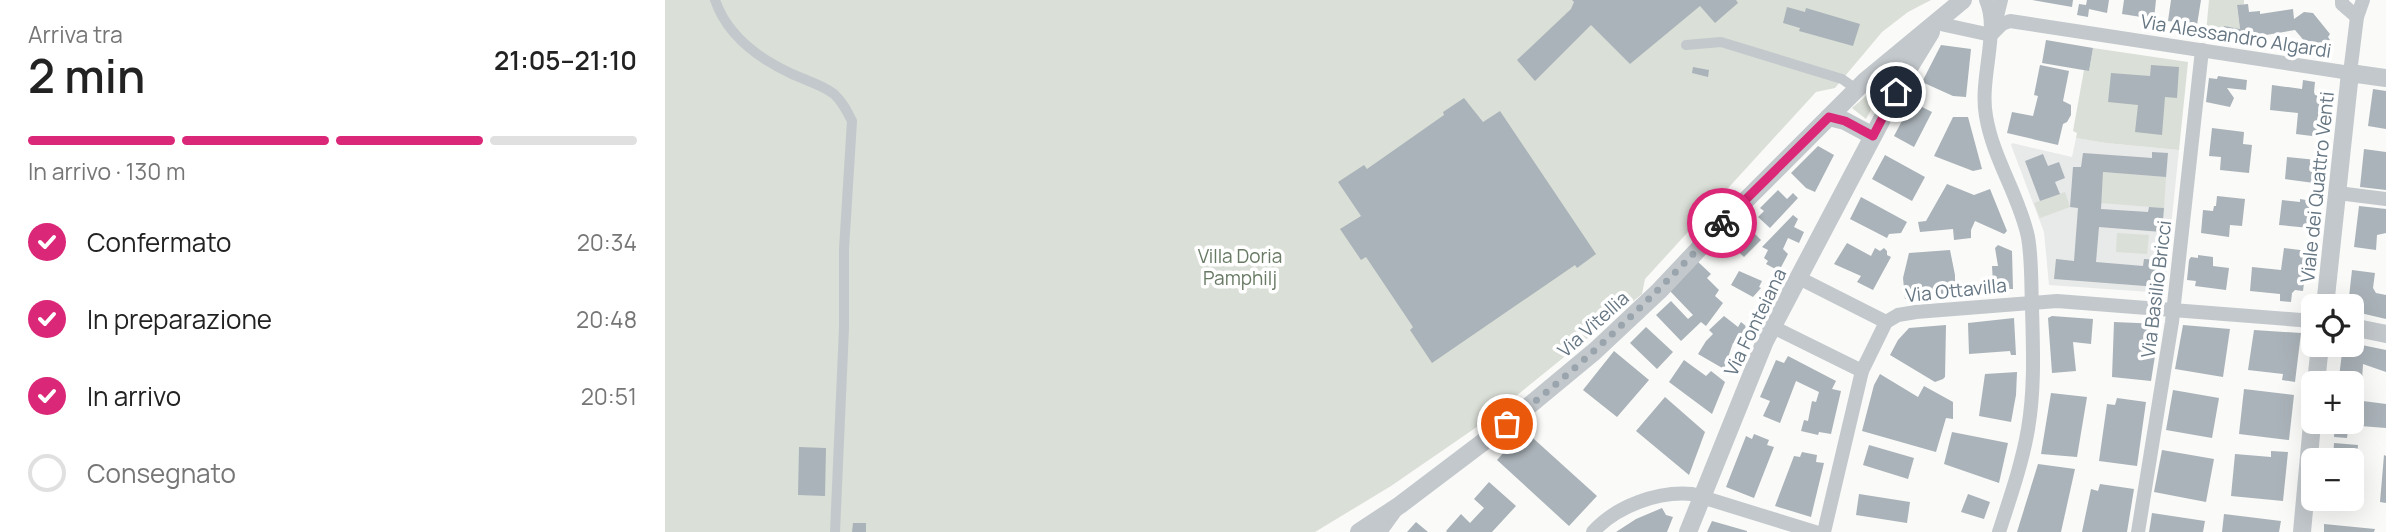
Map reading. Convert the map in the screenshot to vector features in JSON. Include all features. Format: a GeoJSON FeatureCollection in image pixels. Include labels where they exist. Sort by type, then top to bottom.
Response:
{"type":"FeatureCollection","features":[{"type":"Feature","properties":{"kind":"street"},"geometry":{"type":"LineString","coordinates":[[715,0],[741,41],[775,66],[834,94],[852,121],[844,249],[844,328],[835,532]]}},
{"type":"Feature","properties":{"kind":"street","name":"Via Vitellia"},"geometry":{"type":"LineString","coordinates":[[1359,532],[1400,505],[1543,395],[1595,351],[1659,291],[1856,89],[1963,0]]}},
{"type":"Feature","properties":{"kind":"street"},"geometry":{"type":"LineString","coordinates":[[1986,0],[1991,35]]}},
{"type":"Feature","properties":{"kind":"street"},"geometry":{"type":"LineString","coordinates":[[2000,532],[2020,467],[2029,426],[2034,379],[2028,238],[1995,150],[1986,117],[1984,82],[1991,35],[2001,0]]}},
{"type":"Feature","properties":{"kind":"street"},"geometry":{"type":"LineString","coordinates":[[2342,0],[2342,4],[2357,17]]}},
{"type":"Feature","properties":{"kind":"street"},"geometry":{"type":"LineString","coordinates":[[2363,0],[2357,17],[2350,73],[2386,78]]}},
{"type":"Feature","properties":{"kind":"street","name":"Via Alessandro Algardi"},"geometry":{"type":"LineString","coordinates":[[1991,35],[2002,24],[2010,21],[2350,73]]}},
{"type":"Feature","properties":{"kind":"street"},"geometry":{"type":"LineString","coordinates":[[1936,23],[1991,35]]}},
{"type":"Feature","properties":{"kind":"street","name":"Via Fonteiana"},"geometry":{"type":"LineString","coordinates":[[1688,532],[1760,351],[1936,23]]}},
{"type":"Feature","properties":{"kind":"street"},"geometry":{"type":"LineString","coordinates":[[1685,45],[1721,42],[1842,79],[1856,89]]}},
{"type":"Feature","properties":{"kind":"street","name":"Via Basilio Bricci"},"geometry":{"type":"LineString","coordinates":[[2138,532],[2174,308],[2202,50]]}},
{"type":"Feature","properties":{"kind":"street","name":"Viale dei Quattro Venti"},"geometry":{"type":"LineString","coordinates":[[2326,294],[2350,73]]}},
{"type":"Feature","properties":{"kind":"street"},"geometry":{"type":"LineString","coordinates":[[1829,117],[1845,121],[1873,136]]}},
{"type":"Feature","properties":{"kind":"street"},"geometry":{"type":"LineString","coordinates":[[2338,193],[2386,199]]}},
{"type":"Feature","properties":{"kind":"street"},"geometry":{"type":"LineString","coordinates":[[1799,278],[1886,322],[1862,371],[1824,532]]}},
{"type":"Feature","properties":{"kind":"street","name":"Via Ottavilla"},"geometry":{"type":"LineString","coordinates":[[1886,322],[1894,316],[1904,314],[2057,301],[2301,320]]}},
{"type":"Feature","properties":{"kind":"street"},"geometry":{"type":"LineString","coordinates":[[1773,327],[1862,371]]}},
{"type":"Feature","properties":{"kind":"street"},"geometry":{"type":"LineString","coordinates":[[2364,329],[2386,334]]}},
{"type":"Feature","properties":{"kind":"street"},"geometry":{"type":"LineString","coordinates":[[2302,532],[2311,434]]}},
{"type":"Feature","properties":{"kind":"street"},"geometry":{"type":"LineString","coordinates":[[1593,532],[1612,516],[1655,497],[1682,493],[1815,532]]}},
{"type":"Feature","properties":{"kind":"street"},"geometry":{"type":"LineString","coordinates":[[1380,532],[1400,505]]}},
{"type":"Feature","properties":{"kind":"shaded area"},"geometry":{"type":"Polygon","coordinates":[[[2076,138],[2179,150],[2164,293],[2049,285],[2044,232],[2011,145],[2012,143],[2072,157],[2076,138]]]}},
{"type":"Feature","properties":{"kind":"green space","name":"Villa Doria Pamphilj"},"geometry":{"type":"Polygon","coordinates":[[[665,0],[1931,0],[1908,12],[1882,32],[1835,88],[1816,92],[1645,279],[1642,294],[1484,422],[1391,486],[1315,532],[665,532],[665,0]]]}},
{"type":"Feature","properties":{"kind":"green space"},"geometry":{"type":"Polygon","coordinates":[[[2209,0],[2244,0],[2244,4],[2237,6],[2240,29],[2224,27],[2222,36],[2206,33],[2209,0]]]}},
{"type":"Feature","properties":{"kind":"green space"},"geometry":{"type":"Polygon","coordinates":[[[2093,48],[2188,62],[2179,150],[2076,138],[2077,133],[2073,131],[2084,70],[2089,71],[2093,48]]]}},
{"type":"Feature","properties":{"kind":"green space"},"geometry":{"type":"Polygon","coordinates":[[[1882,82],[1885,84],[1866,119],[1852,108],[1882,82]]]}},
{"type":"Feature","properties":{"kind":"green space"},"geometry":{"type":"Polygon","coordinates":[[[2103,172],[2166,177],[2164,208],[2101,203],[2103,172]]]}},
{"type":"Feature","properties":{"kind":"green space"},"geometry":{"type":"Polygon","coordinates":[[[2065,192],[2070,207],[2040,218],[2034,203],[2065,192]]]}},
{"type":"Feature","properties":{"kind":"green space"},"geometry":{"type":"Polygon","coordinates":[[[2117,233],[2149,235],[2147,254],[2116,252],[2117,233]]]}},
{"type":"Feature","properties":{"kind":"building"},"geometry":{"type":"Polygon","coordinates":[[[1572,0],[1736,0],[1738,3],[1715,23],[1700,6],[1630,64],[1591,25],[1535,81],[1517,60],[1571,9],[1574,2],[1572,0]]]}},
{"type":"Feature","properties":{"kind":"building"},"geometry":{"type":"Polygon","coordinates":[[[2032,0],[2073,0],[2072,7],[2032,0]]]}},
{"type":"Feature","properties":{"kind":"building"},"geometry":{"type":"Polygon","coordinates":[[[2087,0],[2109,0],[2107,13],[2089,9],[2088,17],[2077,15],[2079,4],[2086,5],[2087,0]]]}},
{"type":"Feature","properties":{"kind":"building"},"geometry":{"type":"Polygon","coordinates":[[[2124,0],[2156,0],[2154,19],[2122,14],[2124,0]]]}},
{"type":"Feature","properties":{"kind":"building"},"geometry":{"type":"Polygon","coordinates":[[[2171,0],[2201,0],[2197,25],[2168,21],[2171,0]]]}},
{"type":"Feature","properties":{"kind":"building"},"geometry":{"type":"Polygon","coordinates":[[[2248,4],[2249,12],[2260,11],[2260,14],[2293,9],[2294,19],[2304,12],[2313,13],[2330,34],[2330,40],[2317,50],[2311,49],[2295,30],[2266,35],[2268,43],[2222,36],[2224,26],[2240,29],[2237,5],[2248,4]]]}},
{"type":"Feature","properties":{"kind":"building"},"geometry":{"type":"Polygon","coordinates":[[[1787,7],[1805,12],[1806,8],[1860,24],[1853,46],[1799,31],[1800,28],[1783,23],[1787,7]]]}},
{"type":"Feature","properties":{"kind":"building"},"geometry":{"type":"Polygon","coordinates":[[[2046,40],[2093,48],[2089,71],[2042,63],[2046,40]]]}},
{"type":"Feature","properties":{"kind":"building"},"geometry":{"type":"Polygon","coordinates":[[[1941,45],[1971,49],[1966,97],[1953,96],[1922,82],[1941,45]]]}},
{"type":"Feature","properties":{"kind":"building"},"geometry":{"type":"Polygon","coordinates":[[[2040,65],[2069,71],[2063,101],[2071,105],[2071,115],[2063,124],[2058,145],[2007,133],[2012,112],[2033,116],[2038,96],[2034,95],[2040,65]]]}},
{"type":"Feature","properties":{"kind":"building"},"geometry":{"type":"Polygon","coordinates":[[[2151,65],[2179,67],[2177,98],[2165,97],[2162,135],[2135,132],[2138,105],[2108,102],[2111,73],[2150,76],[2151,65]]]}},
{"type":"Feature","properties":{"kind":"building"},"geometry":{"type":"Polygon","coordinates":[[[1693,67],[1709,70],[1708,77],[1692,73],[1693,67]]]}},
{"type":"Feature","properties":{"kind":"building"},"geometry":{"type":"Polygon","coordinates":[[[2218,76],[2247,80],[2246,90],[2227,88],[2234,98],[2230,107],[2206,102],[2209,78],[2217,79],[2218,76]]]}},
{"type":"Feature","properties":{"kind":"building"},"geometry":{"type":"Polygon","coordinates":[[[2303,80],[2315,82],[2315,95],[2324,96],[2320,137],[2296,134],[2298,113],[2270,110],[2272,85],[2302,89],[2303,80]]]}},
{"type":"Feature","properties":{"kind":"building"},"geometry":{"type":"Polygon","coordinates":[[[2373,89],[2386,91],[2386,129],[2368,126],[2373,89]]]}},
{"type":"Feature","properties":{"kind":"building"},"geometry":{"type":"Polygon","coordinates":[[[1464,98],[1483,122],[1500,111],[1596,254],[1577,268],[1575,265],[1432,363],[1410,330],[1413,327],[1366,257],[1361,260],[1340,229],[1361,216],[1338,182],[1364,165],[1367,169],[1464,98]]]}},
{"type":"Feature","properties":{"kind":"building"},"geometry":{"type":"Polygon","coordinates":[[[1912,102],[1932,112],[1914,147],[1894,136],[1912,102]]]}},
{"type":"Feature","properties":{"kind":"building"},"geometry":{"type":"Polygon","coordinates":[[[1953,117],[1968,117],[1982,169],[1973,171],[1934,156],[1953,117]]]}},
{"type":"Feature","properties":{"kind":"building"},"geometry":{"type":"Polygon","coordinates":[[[2212,128],[2244,132],[2243,144],[2252,145],[2249,173],[2220,170],[2221,157],[2209,156],[2212,128]]]}},
{"type":"Feature","properties":{"kind":"building"},"geometry":{"type":"Polygon","coordinates":[[[1818,146],[1834,155],[1815,192],[1806,188],[1791,173],[1818,146]]]}},
{"type":"Feature","properties":{"kind":"building"},"geometry":{"type":"Polygon","coordinates":[[[2364,149],[2386,152],[2386,190],[2360,187],[2364,149]]]}},
{"type":"Feature","properties":{"kind":"building"},"geometry":{"type":"Polygon","coordinates":[[[2152,152],[2168,153],[2166,177],[2103,172],[2101,209],[2148,212],[2149,207],[2164,208],[2162,232],[2099,227],[2096,262],[2143,266],[2144,259],[2160,260],[2158,287],[2054,279],[2056,259],[2074,261],[2078,208],[2070,207],[2073,167],[2081,167],[2083,153],[2152,158],[2152,152]]]}},
{"type":"Feature","properties":{"kind":"building"},"geometry":{"type":"Polygon","coordinates":[[[2043,154],[2048,166],[2059,162],[2065,178],[2055,182],[2060,194],[2040,201],[2025,161],[2043,154]]]}},
{"type":"Feature","properties":{"kind":"building"},"geometry":{"type":"Polygon","coordinates":[[[1885,155],[1925,177],[1912,201],[1872,179],[1885,155]]]}},
{"type":"Feature","properties":{"kind":"building"},"geometry":{"type":"Polygon","coordinates":[[[2287,157],[2317,160],[2314,183],[2285,179],[2287,157]]]}},
{"type":"Feature","properties":{"kind":"building"},"geometry":{"type":"Polygon","coordinates":[[[1947,184],[1974,195],[1990,189],[2007,231],[2004,234],[1975,221],[1971,238],[1954,240],[1953,229],[1920,232],[1918,222],[1926,221],[1947,184]]]}},
{"type":"Feature","properties":{"kind":"building"},"geometry":{"type":"Polygon","coordinates":[[[1778,190],[1787,199],[1793,193],[1798,198],[1770,228],[1758,217],[1764,211],[1760,208],[1778,190]]]}},
{"type":"Feature","properties":{"kind":"building"},"geometry":{"type":"Polygon","coordinates":[[[2217,196],[2245,199],[2242,226],[2230,225],[2229,237],[2201,233],[2203,210],[2213,211],[2217,196]]]}},
{"type":"Feature","properties":{"kind":"building"},"geometry":{"type":"Polygon","coordinates":[[[1861,197],[1907,222],[1901,233],[1889,234],[1887,238],[1850,219],[1861,197]]]}},
{"type":"Feature","properties":{"kind":"building"},"geometry":{"type":"Polygon","coordinates":[[[2300,199],[2312,201],[2310,228],[2279,225],[2282,200],[2300,202],[2300,199]]]}},
{"type":"Feature","properties":{"kind":"building"},"geometry":{"type":"Polygon","coordinates":[[[2359,206],[2386,209],[2386,233],[2377,235],[2376,250],[2354,247],[2359,206]]]}},
{"type":"Feature","properties":{"kind":"building"},"geometry":{"type":"Polygon","coordinates":[[[1793,215],[1798,219],[1794,227],[1804,232],[1799,243],[1788,238],[1783,249],[1788,254],[1779,271],[1766,264],[1768,261],[1764,258],[1768,250],[1762,247],[1793,215]]]}},
{"type":"Feature","properties":{"kind":"building"},"geometry":{"type":"Polygon","coordinates":[[[1742,221],[1761,240],[1744,257],[1725,239],[1742,221]]]}},
{"type":"Feature","properties":{"kind":"building"},"geometry":{"type":"Polygon","coordinates":[[[1847,243],[1871,256],[1875,248],[1880,251],[1884,248],[1891,257],[1873,290],[1857,282],[1861,276],[1834,264],[1847,243]]]}},
{"type":"Feature","properties":{"kind":"building"},"geometry":{"type":"Polygon","coordinates":[[[1998,245],[2012,251],[2013,289],[1999,289],[1999,284],[1993,284],[1992,266],[1998,266],[1995,248],[1998,245]]]}},
{"type":"Feature","properties":{"kind":"building"},"geometry":{"type":"Polygon","coordinates":[[[2284,248],[2308,251],[2303,291],[2295,290],[2291,302],[2280,301],[2280,294],[2250,291],[2252,267],[2281,270],[2284,248]]]}},
{"type":"Feature","properties":{"kind":"building"},"geometry":{"type":"Polygon","coordinates":[[[1950,250],[1955,275],[1955,294],[1905,299],[1903,278],[1909,253],[1950,250]]]}},
{"type":"Feature","properties":{"kind":"building"},"geometry":{"type":"Polygon","coordinates":[[[2198,255],[2213,257],[2213,266],[2229,268],[2226,290],[2195,286],[2196,281],[2187,280],[2189,260],[2191,257],[2198,258],[2198,255]]]}},
{"type":"Feature","properties":{"kind":"building"},"geometry":{"type":"Polygon","coordinates":[[[1697,261],[1711,274],[1707,278],[1719,290],[1715,296],[1723,303],[1706,326],[1701,322],[1681,341],[1656,315],[1671,301],[1688,319],[1693,315],[1670,291],[1697,261]]]}},
{"type":"Feature","properties":{"kind":"building"},"geometry":{"type":"Polygon","coordinates":[[[2352,270],[2375,273],[2373,288],[2376,293],[2386,295],[2386,319],[2364,314],[2364,294],[2349,294],[2352,270]]]}},
{"type":"Feature","properties":{"kind":"building"},"geometry":{"type":"Polygon","coordinates":[[[1739,271],[1762,281],[1759,287],[1761,288],[1753,297],[1731,285],[1739,271]]]}},
{"type":"Feature","properties":{"kind":"building"},"geometry":{"type":"Polygon","coordinates":[[[1724,316],[1738,327],[1741,322],[1747,327],[1740,346],[1733,343],[1724,369],[1698,354],[1713,334],[1709,330],[1724,316]]]}},
{"type":"Feature","properties":{"kind":"building"},"geometry":{"type":"Polygon","coordinates":[[[2014,318],[2016,355],[2011,355],[2010,351],[1969,354],[1968,323],[2014,318]]]}},
{"type":"Feature","properties":{"kind":"building"},"geometry":{"type":"Polygon","coordinates":[[[2048,318],[2093,319],[2091,344],[2073,342],[2076,371],[2052,373],[2048,318]]]}},
{"type":"Feature","properties":{"kind":"building"},"geometry":{"type":"Polygon","coordinates":[[[2114,322],[2160,324],[2151,381],[2112,377],[2114,322]]]}},
{"type":"Feature","properties":{"kind":"building"},"geometry":{"type":"Polygon","coordinates":[[[1946,325],[1943,379],[1935,382],[1890,355],[1909,328],[1946,325]]]}},
{"type":"Feature","properties":{"kind":"building"},"geometry":{"type":"Polygon","coordinates":[[[2183,325],[2230,329],[2223,377],[2175,369],[2183,325]]]}},
{"type":"Feature","properties":{"kind":"building"},"geometry":{"type":"Polygon","coordinates":[[[1646,327],[1673,352],[1657,369],[1630,343],[1646,327]]]}},
{"type":"Feature","properties":{"kind":"building"},"geometry":{"type":"Polygon","coordinates":[[[2254,330],[2301,333],[2295,382],[2282,380],[2283,374],[2248,370],[2254,330]]]}},
{"type":"Feature","properties":{"kind":"building"},"geometry":{"type":"Polygon","coordinates":[[[2364,345],[2386,350],[2386,372],[2363,364],[2363,371],[2340,371],[2342,357],[2364,357],[2364,345]]]}},
{"type":"Feature","properties":{"kind":"building"},"geometry":{"type":"Polygon","coordinates":[[[1614,351],[1649,380],[1617,417],[1583,390],[1614,351]]]}},
{"type":"Feature","properties":{"kind":"building"},"geometry":{"type":"Polygon","coordinates":[[[1788,356],[1836,381],[1832,389],[1841,391],[1831,434],[1819,432],[1818,435],[1801,431],[1804,420],[1808,421],[1812,401],[1816,402],[1819,392],[1796,381],[1780,423],[1763,416],[1770,401],[1760,397],[1776,360],[1784,363],[1788,356]]]}},
{"type":"Feature","properties":{"kind":"building"},"geometry":{"type":"Polygon","coordinates":[[[1684,360],[1706,376],[1711,371],[1725,382],[1712,414],[1669,382],[1684,360]]]}},
{"type":"Feature","properties":{"kind":"building"},"geometry":{"type":"Polygon","coordinates":[[[2017,372],[2011,422],[1979,416],[1985,374],[2017,372]]]}},
{"type":"Feature","properties":{"kind":"building"},"geometry":{"type":"Polygon","coordinates":[[[1880,374],[1918,397],[1924,386],[1953,402],[1953,419],[1946,418],[1936,452],[1862,431],[1874,385],[1880,374]]]}},
{"type":"Feature","properties":{"kind":"building"},"geometry":{"type":"Polygon","coordinates":[[[2244,389],[2294,395],[2289,440],[2239,434],[2244,389]]]}},
{"type":"Feature","properties":{"kind":"building"},"geometry":{"type":"Polygon","coordinates":[[[2173,390],[2219,398],[2212,438],[2166,430],[2173,390]]]}},
{"type":"Feature","properties":{"kind":"building"},"geometry":{"type":"Polygon","coordinates":[[[2051,393],[2087,397],[2077,457],[2041,454],[2051,393]]]}},
{"type":"Feature","properties":{"kind":"building"},"geometry":{"type":"Polygon","coordinates":[[[1665,397],[1705,432],[1689,475],[1636,431],[1665,397]]]}},
{"type":"Feature","properties":{"kind":"building"},"geometry":{"type":"Polygon","coordinates":[[[2117,398],[2146,402],[2137,466],[2099,461],[2107,404],[2115,405],[2117,398]]]}},
{"type":"Feature","properties":{"kind":"building"},"geometry":{"type":"Polygon","coordinates":[[[2364,401],[2386,404],[2386,428],[2364,426],[2364,401]]]}},
{"type":"Feature","properties":{"kind":"building"},"geometry":{"type":"Polygon","coordinates":[[[1524,430],[1597,496],[1569,526],[1497,460],[1524,430]]]}},
{"type":"Feature","properties":{"kind":"building"},"geometry":{"type":"Polygon","coordinates":[[[1952,432],[2008,443],[1999,483],[1944,464],[1952,432]]]}},
{"type":"Feature","properties":{"kind":"building"},"geometry":{"type":"Polygon","coordinates":[[[1754,434],[1769,440],[1767,445],[1774,447],[1754,498],[1726,487],[1746,436],[1752,439],[1754,434]]]}},
{"type":"Feature","properties":{"kind":"building"},"geometry":{"type":"Polygon","coordinates":[[[2334,434],[2348,434],[2347,438],[2334,437],[2334,434]]]}},
{"type":"Feature","properties":{"kind":"building"},"geometry":{"type":"Polygon","coordinates":[[[2334,443],[2358,445],[2358,448],[2334,448],[2334,443]]]}},
{"type":"Feature","properties":{"kind":"building"},"geometry":{"type":"Polygon","coordinates":[[[1869,445],[1914,458],[1908,479],[1863,465],[1869,445]]]}},
{"type":"Feature","properties":{"kind":"building"},"geometry":{"type":"Polygon","coordinates":[[[799,447],[826,448],[825,496],[798,495],[799,447]]]}},
{"type":"Feature","properties":{"kind":"building"},"geometry":{"type":"Polygon","coordinates":[[[2162,450],[2214,459],[2206,502],[2154,492],[2162,450]]]}},
{"type":"Feature","properties":{"kind":"building"},"geometry":{"type":"Polygon","coordinates":[[[2271,451],[2288,452],[2283,501],[2231,496],[2235,454],[2271,457],[2271,451]]]}},
{"type":"Feature","properties":{"kind":"building"},"geometry":{"type":"Polygon","coordinates":[[[1802,452],[1817,455],[1816,462],[1824,463],[1811,517],[1775,506],[1794,456],[1800,457],[1802,452]]]}},
{"type":"Feature","properties":{"kind":"building"},"geometry":{"type":"Polygon","coordinates":[[[2384,455],[2386,456],[2386,503],[2380,502],[2384,455]]]}},
{"type":"Feature","properties":{"kind":"building"},"geometry":{"type":"Polygon","coordinates":[[[2038,464],[2075,469],[2061,532],[2017,532],[2038,464]]]}},
{"type":"Feature","properties":{"kind":"building"},"geometry":{"type":"Polygon","coordinates":[[[1489,482],[1516,506],[1492,532],[1447,532],[1461,514],[1470,523],[1484,508],[1474,499],[1489,482]]]}},
{"type":"Feature","properties":{"kind":"building"},"geometry":{"type":"Polygon","coordinates":[[[2100,484],[2134,489],[2127,532],[2082,532],[2091,489],[2098,491],[2100,484]]]}},
{"type":"Feature","properties":{"kind":"building"},"geometry":{"type":"Polygon","coordinates":[[[1859,494],[1910,502],[1907,523],[1856,515],[1859,494]]]}},
{"type":"Feature","properties":{"kind":"building"},"geometry":{"type":"Polygon","coordinates":[[[1968,494],[1990,502],[1984,519],[1961,512],[1968,494]]]}},
{"type":"Feature","properties":{"kind":"building"},"geometry":{"type":"Polygon","coordinates":[[[1662,508],[1666,515],[1673,517],[1667,532],[1616,532],[1636,519],[1662,508]]]}},
{"type":"Feature","properties":{"kind":"building"},"geometry":{"type":"Polygon","coordinates":[[[2152,513],[2205,521],[2203,532],[2149,532],[2152,513]]]}},
{"type":"Feature","properties":{"kind":"building"},"geometry":{"type":"Polygon","coordinates":[[[2224,514],[2281,521],[2279,532],[2222,532],[2224,514]]]}},
{"type":"Feature","properties":{"kind":"building"},"geometry":{"type":"Polygon","coordinates":[[[1712,521],[1747,531],[1747,532],[1707,532],[1712,521]]]}},
{"type":"Feature","properties":{"kind":"building"},"geometry":{"type":"Polygon","coordinates":[[[1416,522],[1428,532],[1407,532],[1416,522]]]}},
{"type":"Feature","properties":{"kind":"building"},"geometry":{"type":"Polygon","coordinates":[[[853,523],[866,523],[866,532],[852,532],[853,523]]]}},
{"type":"Feature","properties":{"kind":"building"},"geometry":{"type":"Polygon","coordinates":[[[2324,524],[2375,529],[2374,532],[2324,532],[2324,524]]]}},
{"type":"Feature","properties":{"kind":"way so far"},"geometry":{"type":"LineString","coordinates":[[1507,424],[1595,351],[1659,291],[1722,223]]}},
{"type":"Feature","properties":{"kind":"route"},"geometry":{"type":"LineString","coordinates":[[1722,223],[1829,117],[1845,121],[1873,136],[1896,92]]}}]}
